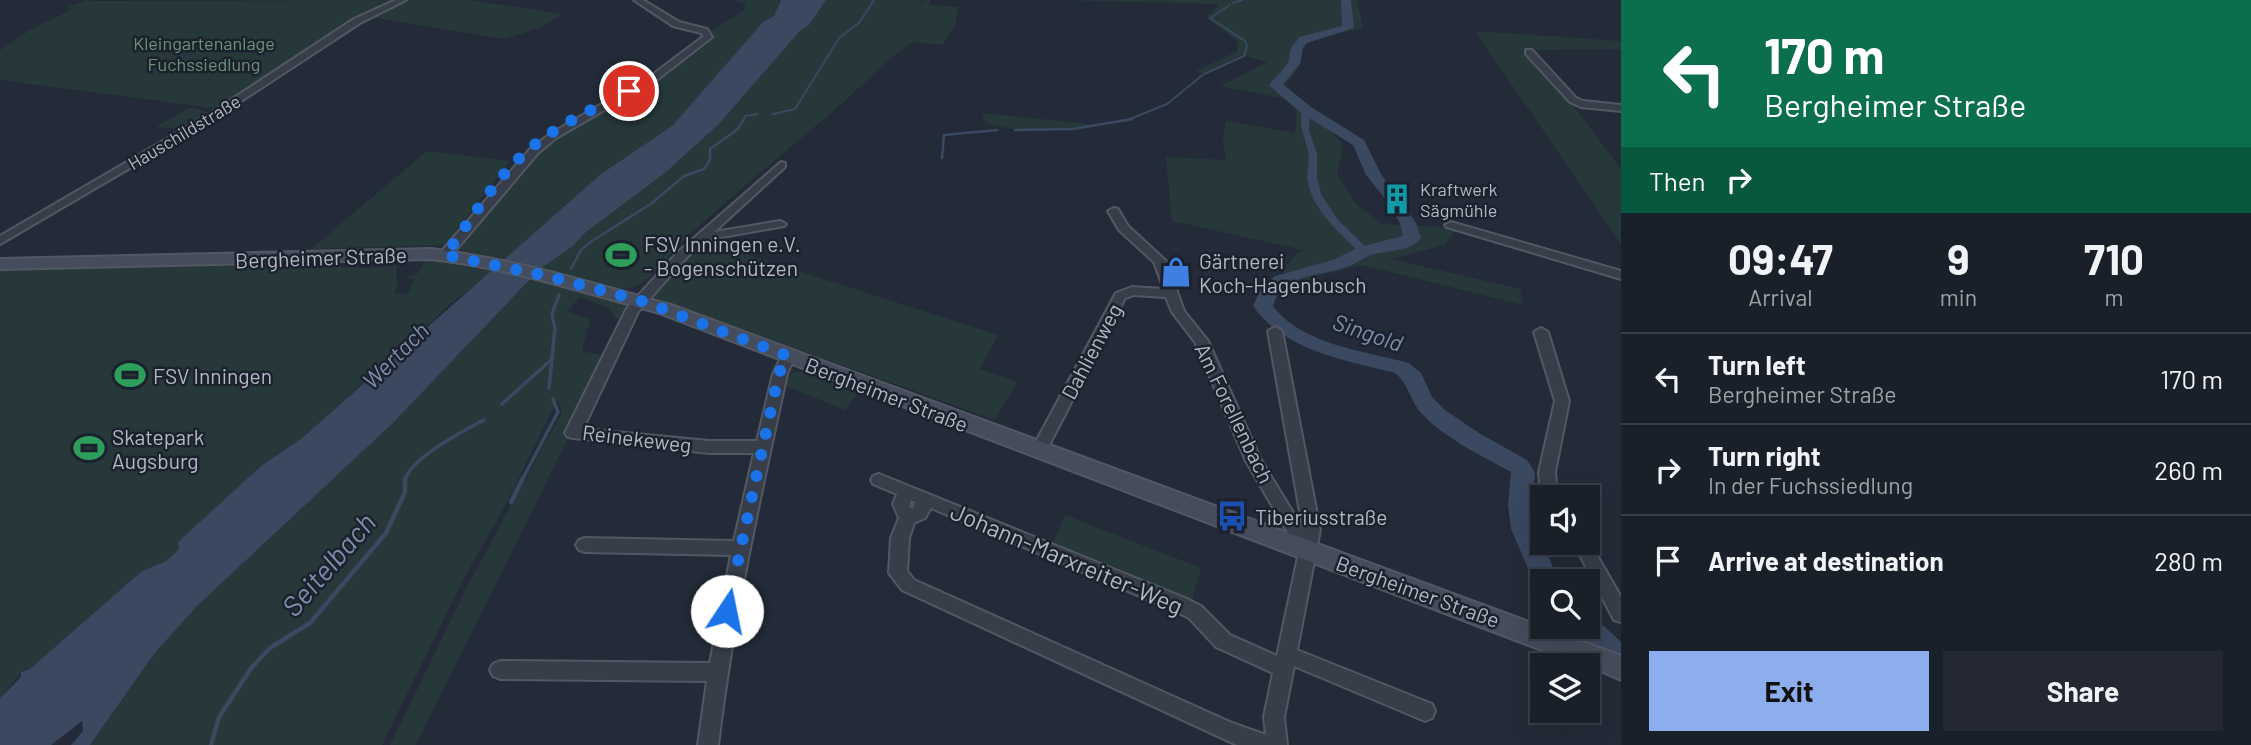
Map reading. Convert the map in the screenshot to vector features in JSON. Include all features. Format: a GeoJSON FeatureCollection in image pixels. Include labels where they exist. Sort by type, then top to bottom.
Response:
{"type":"FeatureCollection","features":[{"type":"Feature","properties":{"kind":"street","name":"Hauschildstraße"},"geometry":{"type":"LineString","coordinates":[[0,241],[214,116],[357,21],[402,0]]}},
{"type":"Feature","properties":{"kind":"street"},"geometry":{"type":"LineString","coordinates":[[445,255],[534,150],[553,136],[655,77],[708,37],[704,31],[676,24],[638,0]]}},
{"type":"Feature","properties":{"kind":"street"},"geometry":{"type":"LineString","coordinates":[[1529,52],[1573,100],[1581,104],[1621,108]]}},
{"type":"Feature","properties":{"kind":"street"},"geometry":{"type":"LineString","coordinates":[[642,301],[681,256],[781,164]]}},
{"type":"Feature","properties":{"kind":"street","name":"Am Forellenbach"},"geometry":{"type":"LineString","coordinates":[[1114,211],[1123,228],[1160,261],[1178,312],[1201,341],[1241,435],[1307,550]]}},
{"type":"Feature","properties":{"kind":"street"},"geometry":{"type":"LineString","coordinates":[[702,237],[780,223]]}},
{"type":"Feature","properties":{"kind":"street"},"geometry":{"type":"LineString","coordinates":[[1451,225],[1621,275]]}},
{"type":"Feature","properties":{"kind":"street","name":"Bergheimer Straße"},"geometry":{"type":"LineString","coordinates":[[0,264],[445,255],[547,276],[642,301],[1618,669]]}},
{"type":"Feature","properties":{"kind":"street","name":"Dahlienweg"},"geometry":{"type":"LineString","coordinates":[[1039,451],[1120,296],[1132,291],[1170,293]]}},
{"type":"Feature","properties":{"kind":"street","name":"Reinekeweg"},"geometry":{"type":"LineString","coordinates":[[642,301],[632,311],[573,433],[709,447],[763,447]]}},
{"type":"Feature","properties":{"kind":"street"},"geometry":{"type":"LineString","coordinates":[[1275,331],[1312,530],[1274,717],[1277,745]]}},
{"type":"Feature","properties":{"kind":"street"},"geometry":{"type":"LineString","coordinates":[[1541,332],[1562,401],[1548,472],[1549,485]]}},
{"type":"Feature","properties":{"kind":"street"},"geometry":{"type":"LineString","coordinates":[[708,745],[716,672],[741,548],[781,368],[788,356]]}},
{"type":"Feature","properties":{"kind":"street","name":"Johann-Marxreiter-Weg"},"geometry":{"type":"LineString","coordinates":[[879,480],[1195,612],[1223,641],[1285,661]]}},
{"type":"Feature","properties":{"kind":"street"},"geometry":{"type":"LineString","coordinates":[[918,496],[906,496],[900,500],[902,510],[909,514],[900,538],[898,573],[908,585],[1228,732],[1265,745]]}},
{"type":"Feature","properties":{"kind":"street"},"geometry":{"type":"LineString","coordinates":[[585,545],[741,548]]}},
{"type":"Feature","properties":{"kind":"street"},"geometry":{"type":"LineString","coordinates":[[1588,555],[1621,614]]}},
{"type":"Feature","properties":{"kind":"street"},"geometry":{"type":"LineString","coordinates":[[1285,661],[1425,711]]}},
{"type":"Feature","properties":{"kind":"street"},"geometry":{"type":"LineString","coordinates":[[500,670],[716,672]]}},
{"type":"Feature","properties":{"kind":"green space","name":"Kleingartenanlage Fuchssiedlung"},"geometry":{"type":"Polygon","coordinates":[[[87,0],[398,0],[220,109],[0,80],[0,50],[30,30],[77,7],[66,11],[71,8],[66,7],[87,0]]]}},
{"type":"Feature","properties":{"kind":"green space"},"geometry":{"type":"Polygon","coordinates":[[[407,0],[470,0],[563,14],[539,28],[505,39],[370,17],[407,0]]]}},
{"type":"Feature","properties":{"kind":"green space"},"geometry":{"type":"Polygon","coordinates":[[[731,0],[781,0],[774,16],[763,22],[672,126],[601,174],[504,260],[455,249],[534,151],[632,92],[710,32],[745,10],[745,4],[731,0]]]}},
{"type":"Feature","properties":{"kind":"green space"},"geometry":{"type":"Polygon","coordinates":[[[826,0],[921,0],[923,5],[923,0],[930,0],[930,5],[958,7],[956,23],[943,45],[912,42],[901,50],[720,207],[642,283],[624,289],[540,269],[665,173],[719,124],[799,32],[809,25],[826,0]]]}},
{"type":"Feature","properties":{"kind":"green space"},"geometry":{"type":"Polygon","coordinates":[[[1052,0],[1357,0],[1363,28],[1311,40],[1302,47],[1298,68],[1284,87],[1339,128],[1329,129],[1343,144],[1337,174],[1356,204],[1382,224],[1457,228],[1444,245],[1392,259],[1520,289],[1523,305],[1362,265],[1324,274],[1286,289],[1283,270],[1296,254],[1304,250],[1172,221],[1166,157],[1226,160],[1223,140],[1226,121],[1295,133],[1297,109],[1286,99],[1220,86],[1267,62],[1242,55],[1203,73],[1196,71],[1238,51],[1237,41],[1206,17],[1220,4],[1052,0]]]}},
{"type":"Feature","properties":{"kind":"green space"},"geometry":{"type":"Polygon","coordinates":[[[1475,31],[1621,41],[1621,49],[1522,50],[1566,96],[1621,169],[1621,244],[1475,31]]]}},
{"type":"Feature","properties":{"kind":"green space"},"geometry":{"type":"Polygon","coordinates":[[[191,107],[213,114],[183,129],[156,127],[191,107]]]}},
{"type":"Feature","properties":{"kind":"green space"},"geometry":{"type":"Polygon","coordinates":[[[982,113],[1099,125],[1042,130],[1013,129],[986,123],[982,113]]]}},
{"type":"Feature","properties":{"kind":"green space"},"geometry":{"type":"Polygon","coordinates":[[[427,151],[510,161],[445,245],[311,249],[427,151]]]}},
{"type":"Feature","properties":{"kind":"green space"},"geometry":{"type":"Polygon","coordinates":[[[702,240],[998,335],[980,369],[1017,382],[995,420],[653,297],[672,271],[702,240]]]}},
{"type":"Feature","properties":{"kind":"green space"},"geometry":{"type":"Polygon","coordinates":[[[426,260],[493,271],[454,301],[302,438],[261,466],[179,542],[179,549],[166,561],[142,571],[31,668],[25,668],[0,698],[0,270],[291,264],[368,268],[396,265],[397,285],[394,293],[407,294],[415,279],[409,276],[418,273],[426,260]]]}},
{"type":"Feature","properties":{"kind":"green space"},"geometry":{"type":"Polygon","coordinates":[[[530,280],[606,297],[625,305],[622,317],[616,319],[608,308],[580,297],[567,311],[590,319],[582,351],[600,355],[618,328],[623,327],[416,745],[390,745],[470,581],[562,412],[558,399],[506,504],[462,582],[382,745],[90,745],[154,654],[197,606],[393,423],[530,280]]]}},
{"type":"Feature","properties":{"kind":"green space"},"geometry":{"type":"Polygon","coordinates":[[[801,371],[858,393],[845,410],[783,385],[792,373],[801,371]]]}},
{"type":"Feature","properties":{"kind":"green space"},"geometry":{"type":"Polygon","coordinates":[[[1065,515],[1201,568],[1192,600],[1053,543],[1065,515]]]}},
{"type":"Feature","properties":{"kind":"water"},"geometry":{"type":"Polygon","coordinates":[[[781,0],[826,0],[809,25],[799,32],[719,124],[665,173],[540,269],[393,423],[197,606],[154,654],[90,745],[71,745],[83,731],[82,721],[51,745],[0,745],[0,698],[21,677],[21,672],[31,668],[142,571],[166,561],[179,549],[178,542],[261,466],[302,438],[601,174],[672,126],[763,22],[774,16],[781,0]]]}},
{"type":"Feature","properties":{"kind":"waterway","name":"Seitelbach"},"geometry":{"type":"LineString","coordinates":[[773,114],[795,109],[840,37],[859,23],[874,0]]}},
{"type":"Feature","properties":{"kind":"waterway"},"geometry":{"type":"LineString","coordinates":[[1233,3],[1242,0]]}},
{"type":"Feature","properties":{"kind":"waterway","name":"Singold"},"geometry":{"type":"LineString","coordinates":[[1346,0],[1348,28],[1303,40],[1297,48],[1294,64],[1276,85],[1306,110],[1359,143],[1374,175],[1391,197]]}},
{"type":"Feature","properties":{"kind":"waterway"},"geometry":{"type":"LineString","coordinates":[[1128,120],[1167,104],[1204,74],[1244,56],[1247,46],[1245,41],[1210,18],[1230,5]]}},
{"type":"Feature","properties":{"kind":"waterway"},"geometry":{"type":"LineString","coordinates":[[1306,110],[1305,131],[1313,153],[1312,178],[1316,194],[1334,222],[1364,251]]}},
{"type":"Feature","properties":{"kind":"waterway"},"geometry":{"type":"LineString","coordinates":[[743,120],[745,116],[758,114]]}},
{"type":"Feature","properties":{"kind":"waterway"},"geometry":{"type":"LineString","coordinates":[[571,269],[581,250],[592,241],[652,203],[684,176],[704,169],[710,160],[710,149],[738,129],[743,120]]}},
{"type":"Feature","properties":{"kind":"waterway"},"geometry":{"type":"LineString","coordinates":[[1015,130],[1073,129],[1128,120]]}},
{"type":"Feature","properties":{"kind":"waterway"},"geometry":{"type":"LineString","coordinates":[[942,158],[944,135],[997,130]]}},
{"type":"Feature","properties":{"kind":"waterway","name":"Singold"},"geometry":{"type":"LineString","coordinates":[[1394,202],[1408,223],[1412,238],[1401,244],[1365,251],[1335,265],[1291,275],[1273,287],[1263,306],[1272,319],[1305,339],[1402,368],[1414,378],[1424,402],[1447,424],[1519,466],[1523,472],[1521,517],[1540,569]]}},
{"type":"Feature","properties":{"kind":"waterway"},"geometry":{"type":"LineString","coordinates":[[552,359],[555,329],[552,314],[559,295]]}},
{"type":"Feature","properties":{"kind":"waterway","name":"Seitelbach"},"geometry":{"type":"LineString","coordinates":[[502,404],[552,359]]}},
{"type":"Feature","properties":{"kind":"waterway"},"geometry":{"type":"LineString","coordinates":[[549,388],[552,359]]}},
{"type":"Feature","properties":{"kind":"waterway"},"geometry":{"type":"LineString","coordinates":[[522,480],[558,412],[553,399]]}},
{"type":"Feature","properties":{"kind":"waterway","name":"Seitelbach"},"geometry":{"type":"LineString","coordinates":[[405,480],[409,472],[427,454],[484,420]]}},
{"type":"Feature","properties":{"kind":"waterway","name":"Seitelbach"},"geometry":{"type":"LineString","coordinates":[[211,745],[219,717],[252,667],[270,648],[310,623],[386,533],[405,492],[405,480]]}},
{"type":"Feature","properties":{"kind":"waterway"},"geometry":{"type":"LineString","coordinates":[[511,502],[522,480]]}},
{"type":"Feature","properties":{"kind":"waterway","name":"Singold"},"geometry":{"type":"LineString","coordinates":[[1598,639],[1621,660]]}},
{"type":"Feature","properties":{"kind":"place","name":"Kraftwerk Sägmühle"},"geometry":{"type":"Point","coordinates":[1397,199]}},
{"type":"Feature","properties":{"kind":"place","name":"FSV Inningen e.V. - Bogenschützen"},"geometry":{"type":"Point","coordinates":[621,255]}},
{"type":"Feature","properties":{"kind":"place","name":"Gärtnerei Koch-Hagenbusch"},"geometry":{"type":"Point","coordinates":[1176,272]}},
{"type":"Feature","properties":{"kind":"place","name":"FSV Inningen"},"geometry":{"type":"Point","coordinates":[130,375]}},
{"type":"Feature","properties":{"kind":"place","name":"Skatepark Augsburg"},"geometry":{"type":"Point","coordinates":[89,448]}},
{"type":"Feature","properties":{"kind":"place","name":"Tiberiusstraße"},"geometry":{"type":"Point","coordinates":[1232,516]}},
{"type":"Feature","properties":{"kind":"route"},"geometry":{"type":"LineString","coordinates":[[629,91],[578,116],[527,150],[506,172],[445,255],[547,276],[642,301],[788,356],[779,373],[727,611]]}},
{"type":"Feature","properties":{"kind":"water label","name":"Wertach"},"geometry":{"type":"Point","coordinates":[395,355]}}]}
